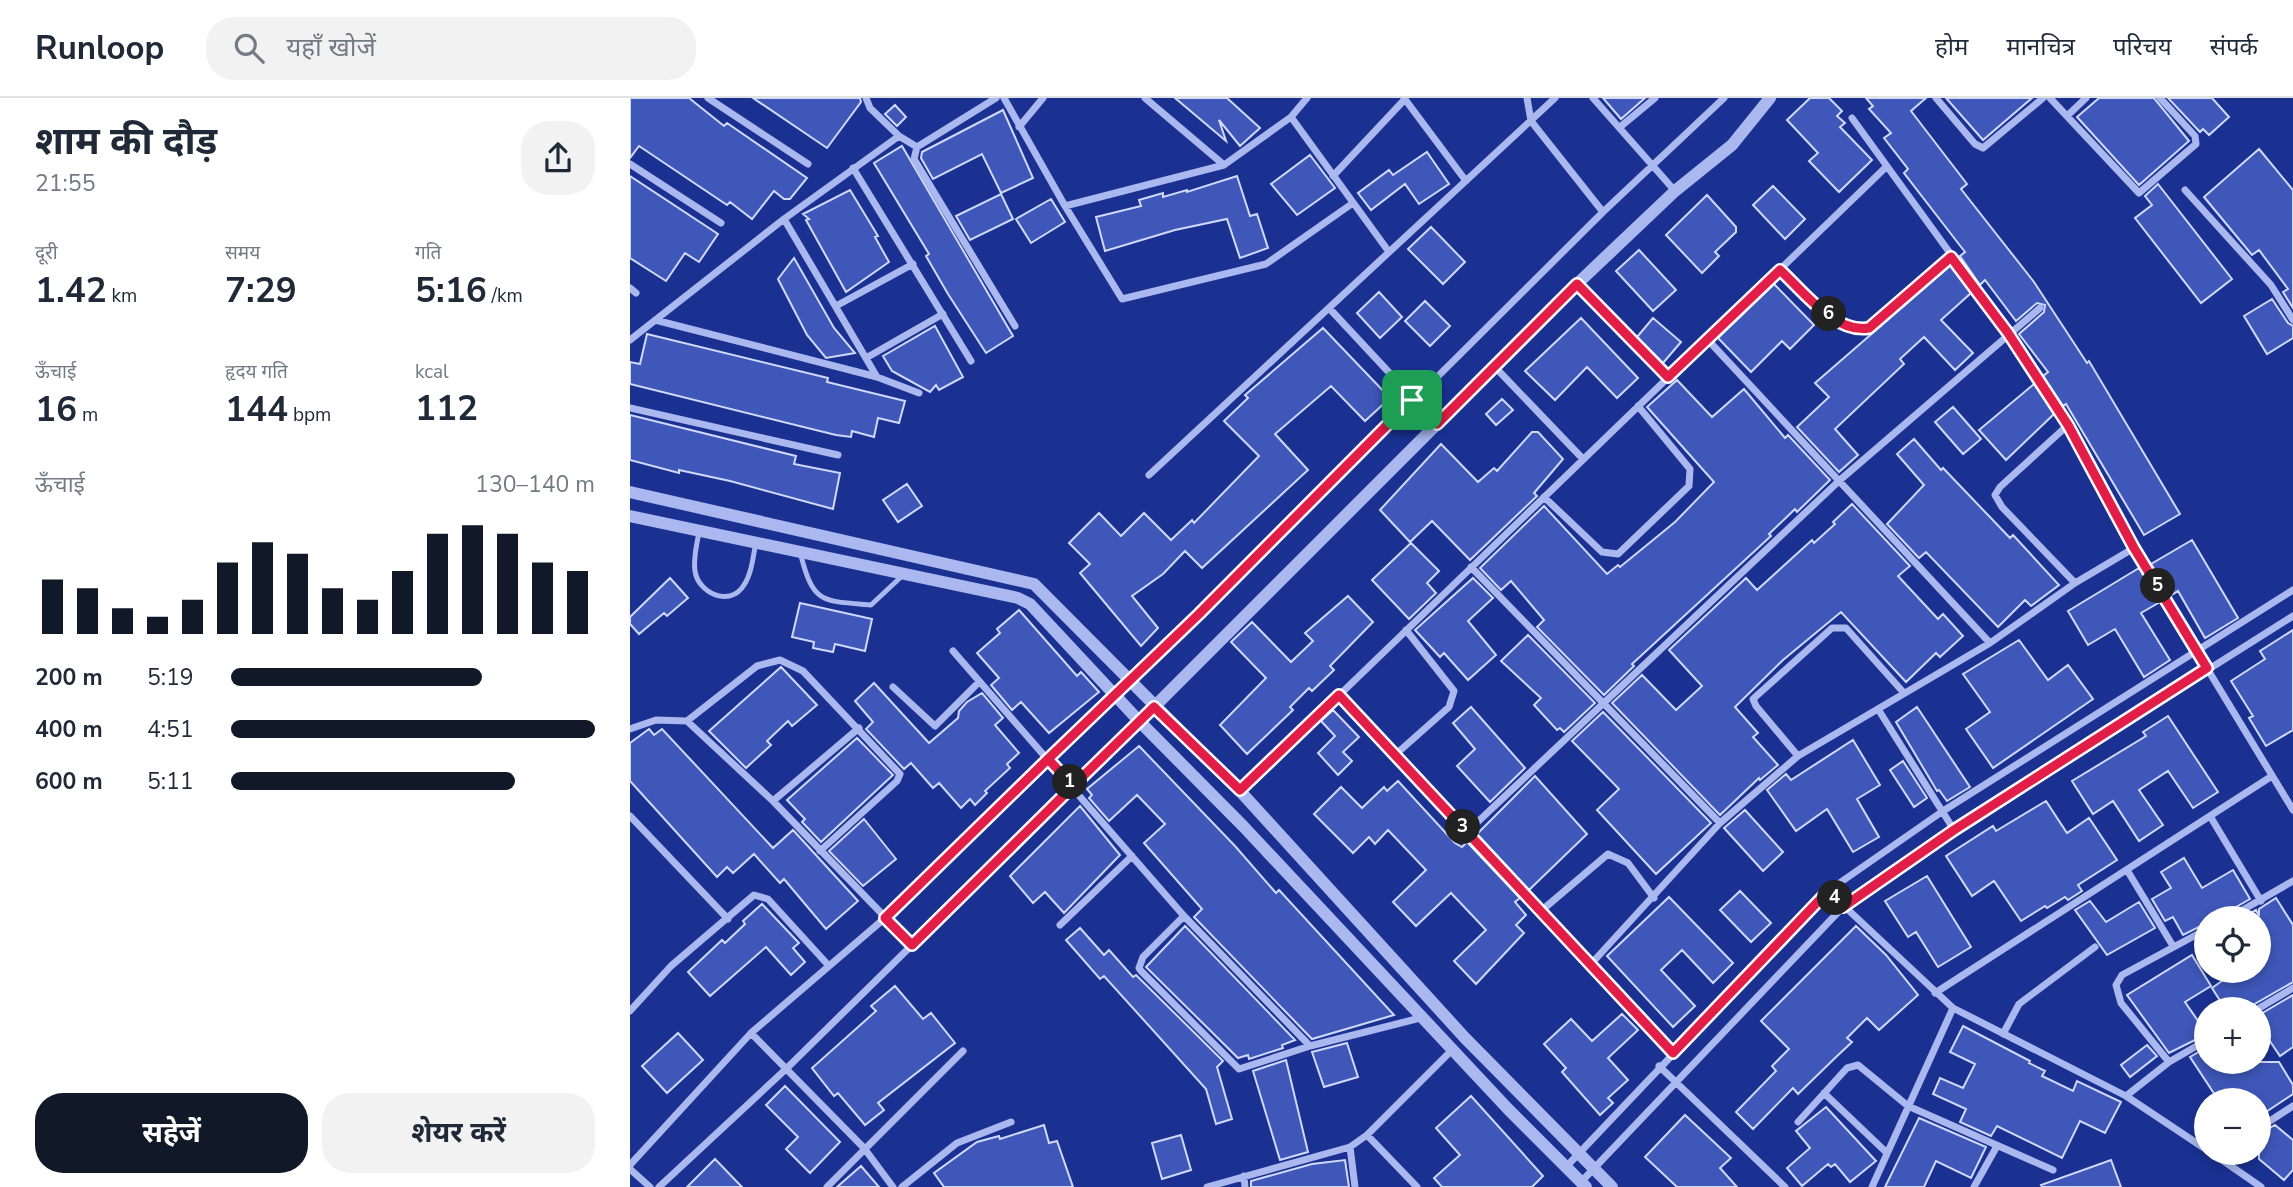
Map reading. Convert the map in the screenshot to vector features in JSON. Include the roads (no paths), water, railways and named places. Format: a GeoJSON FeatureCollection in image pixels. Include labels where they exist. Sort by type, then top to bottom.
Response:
{"type":"FeatureCollection","features":[{"type":"Feature","properties":{"kind":"street"},"geometry":{"type":"LineString","coordinates":[[708,98],[808,164]]}},
{"type":"Feature","properties":{"kind":"street"},"geometry":{"type":"LineString","coordinates":[[866,98],[870,108],[899,135],[917,147]]}},
{"type":"Feature","properties":{"kind":"street"},"geometry":{"type":"LineString","coordinates":[[996,98],[917,147],[914,159],[1015,326]]}},
{"type":"Feature","properties":{"kind":"street"},"geometry":{"type":"LineString","coordinates":[[1004,98],[1122,299],[1266,264],[1353,203]]}},
{"type":"Feature","properties":{"kind":"street"},"geometry":{"type":"LineString","coordinates":[[1019,127],[1043,98]]}},
{"type":"Feature","properties":{"kind":"street"},"geometry":{"type":"LineString","coordinates":[[1145,98],[1224,165]]}},
{"type":"Feature","properties":{"kind":"street"},"geometry":{"type":"LineString","coordinates":[[1065,206],[1224,165],[1291,117],[1307,98]]}},
{"type":"Feature","properties":{"kind":"street"},"geometry":{"type":"LineString","coordinates":[[1527,98],[1531,121],[1603,212]]}},
{"type":"Feature","properties":{"kind":"street"},"geometry":{"type":"LineString","coordinates":[[1149,475],[1555,98]]}},
{"type":"Feature","properties":{"kind":"street"},"geometry":{"type":"LineString","coordinates":[[1592,98],[1675,191]]}},
{"type":"Feature","properties":{"kind":"street"},"geometry":{"type":"LineString","coordinates":[[1619,127],[1655,98]]}},
{"type":"Feature","properties":{"kind":"street"},"geometry":{"type":"LineString","coordinates":[[650,1187],[630,1167],[751,1033],[885,918],[1115,695],[1603,212],[1724,98]]}},
{"type":"Feature","properties":{"kind":"street"},"geometry":{"type":"LineString","coordinates":[[659,1187],[786,1069],[1140,722],[1577,284],[1675,191],[1732,145],[1770,98]]}},
{"type":"Feature","properties":{"kind":"street"},"geometry":{"type":"LineString","coordinates":[[1936,98],[1975,144],[1983,148],[2043,98]]}},
{"type":"Feature","properties":{"kind":"street"},"geometry":{"type":"LineString","coordinates":[[2050,98],[2139,193],[2196,144],[2195,136],[2160,98]]}},
{"type":"Feature","properties":{"kind":"street"},"geometry":{"type":"LineString","coordinates":[[2067,116],[2086,98]]}},
{"type":"Feature","properties":{"kind":"street"},"geometry":{"type":"LineString","coordinates":[[1333,176],[1404,99],[1466,181]]}},
{"type":"Feature","properties":{"kind":"street"},"geometry":{"type":"LineString","coordinates":[[1291,117],[1389,252]]}},
{"type":"Feature","properties":{"kind":"street"},"geometry":{"type":"LineString","coordinates":[[1852,118],[1885,168],[2008,333],[2068,425],[2134,548],[2293,810]]}},
{"type":"Feature","properties":{"kind":"street"},"geometry":{"type":"LineString","coordinates":[[630,340],[784,219],[899,135]]}},
{"type":"Feature","properties":{"kind":"street"},"geometry":{"type":"LineString","coordinates":[[630,164],[721,223]]}},
{"type":"Feature","properties":{"kind":"street"},"geometry":{"type":"LineString","coordinates":[[853,168],[971,361]]}},
{"type":"Feature","properties":{"kind":"street"},"geometry":{"type":"LineString","coordinates":[[1240,790],[1885,168]]}},
{"type":"Feature","properties":{"kind":"street"},"geometry":{"type":"LineString","coordinates":[[2185,190],[2271,285],[2293,320]]}},
{"type":"Feature","properties":{"kind":"street"},"geometry":{"type":"LineString","coordinates":[[784,219],[877,377]]}},
{"type":"Feature","properties":{"kind":"street"},"geometry":{"type":"LineString","coordinates":[[1780,270],[1840,324],[1855,331],[1869,328],[1951,257]]}},
{"type":"Feature","properties":{"kind":"street"},"geometry":{"type":"LineString","coordinates":[[836,306],[913,264]]}},
{"type":"Feature","properties":{"kind":"street"},"geometry":{"type":"LineString","coordinates":[[1577,284],[1668,377]]}},
{"type":"Feature","properties":{"kind":"street"},"geometry":{"type":"LineString","coordinates":[[1329,308],[1437,424]]}},
{"type":"Feature","properties":{"kind":"street"},"geometry":{"type":"LineString","coordinates":[[1467,832],[1840,480],[2040,308]]}},
{"type":"Feature","properties":{"kind":"street"},"geometry":{"type":"LineString","coordinates":[[866,358],[943,314]]}},
{"type":"Feature","properties":{"kind":"street"},"geometry":{"type":"LineString","coordinates":[[655,320],[877,377],[919,393]]}},
{"type":"Feature","properties":{"kind":"street"},"geometry":{"type":"LineString","coordinates":[[1707,340],[1990,643]]}},
{"type":"Feature","properties":{"kind":"street"},"geometry":{"type":"LineString","coordinates":[[1493,366],[1583,459]]}},
{"type":"Feature","properties":{"kind":"street"},"geometry":{"type":"LineString","coordinates":[[1544,497],[1602,552],[1618,554],[1689,486],[1690,469],[1638,406]]}},
{"type":"Feature","properties":{"kind":"street"},"geometry":{"type":"LineString","coordinates":[[630,408],[838,455]]}},
{"type":"Feature","properties":{"kind":"street"},"geometry":{"type":"LineString","coordinates":[[2068,425],[2000,487],[1995,495],[2002,507],[2075,583]]}},
{"type":"Feature","properties":{"kind":"street"},"geometry":{"type":"LineString","coordinates":[[630,492],[1031,582],[1240,790],[1465,1038],[1612,1187]]}},
{"type":"Feature","properties":{"kind":"street"},"geometry":{"type":"LineString","coordinates":[[630,516],[1024,600],[1584,1184],[1593,1169],[1843,907],[1954,830],[2293,615]]}},
{"type":"Feature","properties":{"kind":"street"},"geometry":{"type":"LineString","coordinates":[[796,551],[798,530]]}},
{"type":"Feature","properties":{"kind":"street"},"geometry":{"type":"LineString","coordinates":[[1591,964],[1654,898],[1720,822],[1798,756],[1990,643],[2075,583],[2134,548]]}},
{"type":"Feature","properties":{"kind":"street"},"geometry":{"type":"LineString","coordinates":[[1471,567],[1720,822]]}},
{"type":"Feature","properties":{"kind":"street"},"geometry":{"type":"LineString","coordinates":[[1566,1167],[1828,891],[1943,811],[2197,648],[2293,590]]}},
{"type":"Feature","properties":{"kind":"street"},"geometry":{"type":"LineString","coordinates":[[1798,756],[1753,699],[1832,628],[1846,628],[1904,694]]}},
{"type":"Feature","properties":{"kind":"street"},"geometry":{"type":"LineString","coordinates":[[1395,755],[1449,707],[1454,691],[1406,629]]}},
{"type":"Feature","properties":{"kind":"street"},"geometry":{"type":"LineString","coordinates":[[953,651],[1184,916],[1310,1046]]}},
{"type":"Feature","properties":{"kind":"street"},"geometry":{"type":"LineString","coordinates":[[630,729],[656,720],[687,721],[757,666],[780,660],[803,670],[900,774],[897,781],[820,851]]}},
{"type":"Feature","properties":{"kind":"street"},"geometry":{"type":"LineString","coordinates":[[893,687],[935,726],[979,682]]}},
{"type":"Feature","properties":{"kind":"street"},"geometry":{"type":"LineString","coordinates":[[1339,695],[1673,1053]]}},
{"type":"Feature","properties":{"kind":"street"},"geometry":{"type":"LineString","coordinates":[[1878,709],[1954,830]]}},
{"type":"Feature","properties":{"kind":"street"},"geometry":{"type":"LineString","coordinates":[[687,721],[773,801],[912,945]]}},
{"type":"Feature","properties":{"kind":"street"},"geometry":{"type":"LineString","coordinates":[[773,801],[859,727]]}},
{"type":"Feature","properties":{"kind":"street"},"geometry":{"type":"LineString","coordinates":[[1935,993],[2272,776]]}},
{"type":"Feature","properties":{"kind":"street"},"geometry":{"type":"LineString","coordinates":[[630,816],[728,919]]}},
{"type":"Feature","properties":{"kind":"street"},"geometry":{"type":"LineString","coordinates":[[2210,816],[2261,901]]}},
{"type":"Feature","properties":{"kind":"street"},"geometry":{"type":"LineString","coordinates":[[1541,911],[1608,854],[1628,863],[1654,898]]}},
{"type":"Feature","properties":{"kind":"street"},"geometry":{"type":"LineString","coordinates":[[1060,925],[1132,856]]}},
{"type":"Feature","properties":{"kind":"street"},"geometry":{"type":"LineString","coordinates":[[2127,870],[2173,946]]}},
{"type":"Feature","properties":{"kind":"street"},"geometry":{"type":"LineString","coordinates":[[2252,906],[2293,881]]}},
{"type":"Feature","properties":{"kind":"street"},"geometry":{"type":"LineString","coordinates":[[1828,891],[1953,1008],[2126,1096],[2194,1141]]}},
{"type":"Feature","properties":{"kind":"street"},"geometry":{"type":"LineString","coordinates":[[630,1011],[671,966],[754,895],[768,899],[829,966]]}},
{"type":"Feature","properties":{"kind":"street"},"geometry":{"type":"LineString","coordinates":[[1184,916],[1143,957],[1139,968],[1240,1069],[1310,1046],[1424,1016]]}},
{"type":"Feature","properties":{"kind":"street"},"geometry":{"type":"LineString","coordinates":[[2169,1062],[2121,1003],[2116,985],[2122,975],[2194,936]]}},
{"type":"Feature","properties":{"kind":"street"},"geometry":{"type":"LineString","coordinates":[[2003,1034],[2019,1004],[2095,947]]}},
{"type":"Feature","properties":{"kind":"street"},"geometry":{"type":"LineString","coordinates":[[2271,1001],[2293,988]]}},
{"type":"Feature","properties":{"kind":"street"},"geometry":{"type":"LineString","coordinates":[[1872,1187],[1953,1008]]}},
{"type":"Feature","properties":{"kind":"street"},"geometry":{"type":"LineString","coordinates":[[751,1033],[864,1148],[893,1187]]}},
{"type":"Feature","properties":{"kind":"street"},"geometry":{"type":"LineString","coordinates":[[2126,1096],[2169,1062],[2194,1048]]}},
{"type":"Feature","properties":{"kind":"street"},"geometry":{"type":"LineString","coordinates":[[1207,1187],[1350,1147],[1367,1135],[1454,1049]]}},
{"type":"Feature","properties":{"kind":"street"},"geometry":{"type":"LineString","coordinates":[[827,1187],[964,1051]]}},
{"type":"Feature","properties":{"kind":"street"},"geometry":{"type":"LineString","coordinates":[[1798,1122],[1847,1068],[1858,1065],[1908,1106],[2053,1170]]}},
{"type":"Feature","properties":{"kind":"street"},"geometry":{"type":"LineString","coordinates":[[1659,1066],[1785,1187]]}},
{"type":"Feature","properties":{"kind":"street"},"geometry":{"type":"LineString","coordinates":[[1824,1093],[1886,1153]]}},
{"type":"Feature","properties":{"kind":"street"},"geometry":{"type":"LineString","coordinates":[[2271,1120],[2293,1106]]}},
{"type":"Feature","properties":{"kind":"street"},"geometry":{"type":"LineString","coordinates":[[902,1187],[957,1143],[1011,1122]]}},
{"type":"Feature","properties":{"kind":"street"},"geometry":{"type":"LineString","coordinates":[[1367,1135],[1417,1187]]}},
{"type":"Feature","properties":{"kind":"street"},"geometry":{"type":"LineString","coordinates":[[1974,1187],[1997,1146]]}},
{"type":"Feature","properties":{"kind":"street"},"geometry":{"type":"LineString","coordinates":[[1350,1147],[1355,1187]]}},
{"type":"Feature","properties":{"kind":"street"},"geometry":{"type":"LineString","coordinates":[[2231,1165],[2261,1187]]}},
{"type":"Feature","properties":{"kind":"street"},"geometry":{"type":"LineString","coordinates":[[1244,1176],[1245,1187]]}},
{"type":"Feature","properties":{"kind":"lane"},"geometry":{"type":"LineString","coordinates":[[700,531],[695,572],[704,588],[717,596],[735,595],[744,586],[756,542]]}},
{"type":"Feature","properties":{"kind":"lane"},"geometry":{"type":"LineString","coordinates":[[796,551],[809,585],[816,593],[835,601],[871,605],[889,591],[904,574]]}}]}
